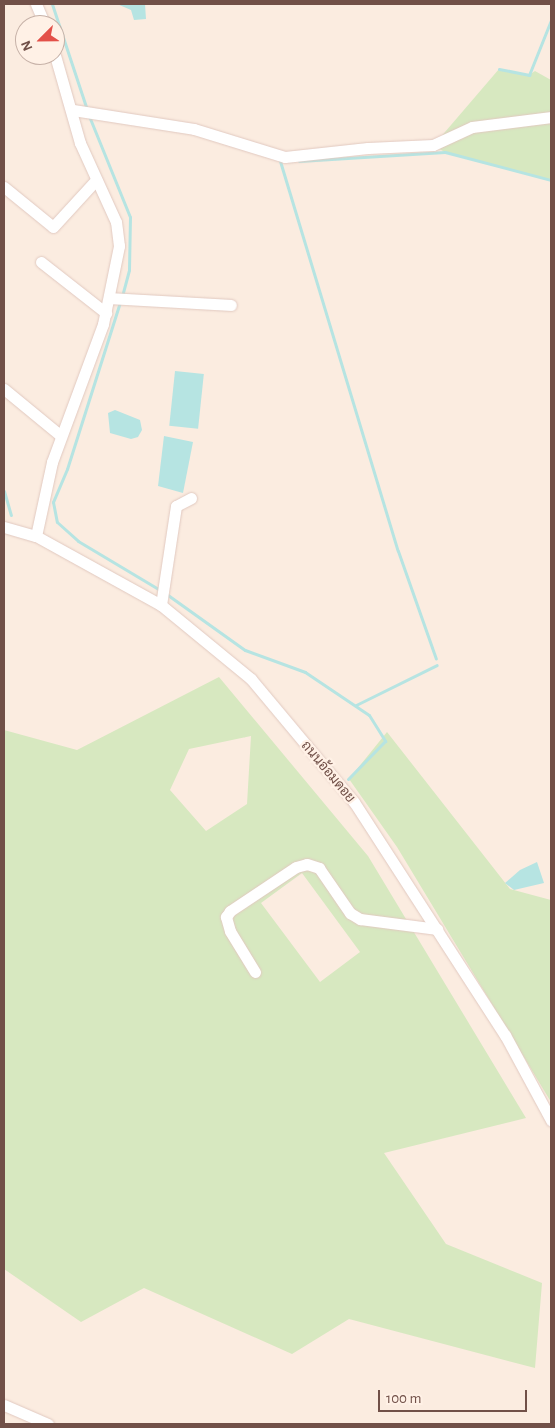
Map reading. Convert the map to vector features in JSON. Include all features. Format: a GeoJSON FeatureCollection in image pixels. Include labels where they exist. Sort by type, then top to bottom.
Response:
{"type":"FeatureCollection","features":[{"type":"Feature","properties":{"kind":"street"},"geometry":{"type":"LineString","coordinates":[[36,536],[61,436],[106,313],[119,246],[116,222],[80,143],[73,110],[58,65]]}},
{"type":"Feature","properties":{"kind":"street"},"geometry":{"type":"LineString","coordinates":[[73,110],[194,129],[285,157],[368,148],[433,146],[472,127],[551,117]]}},
{"type":"Feature","properties":{"kind":"street"},"geometry":{"type":"LineString","coordinates":[[4,188],[53,227],[96,180]]}},
{"type":"Feature","properties":{"kind":"street"},"geometry":{"type":"LineString","coordinates":[[41,262],[106,313]]}},
{"type":"Feature","properties":{"kind":"street"},"geometry":{"type":"LineString","coordinates":[[109,298],[231,305]]}},
{"type":"Feature","properties":{"kind":"street"},"geometry":{"type":"LineString","coordinates":[[4,389],[61,436]]}},
{"type":"Feature","properties":{"kind":"street"},"geometry":{"type":"LineString","coordinates":[[161,605],[176,506],[191,498]]}},
{"type":"Feature","properties":{"kind":"street","name":"ถนนอ้อมดอย"},"geometry":{"type":"LineString","coordinates":[[4,527],[36,536],[161,605],[251,679],[354,802],[505,1035],[551,1120]]}},
{"type":"Feature","properties":{"kind":"street"},"geometry":{"type":"LineString","coordinates":[[255,972],[230,931],[226,917],[296,867],[307,864],[319,868],[350,913],[360,919],[437,929]]}},
{"type":"Feature","properties":{"kind":"street"},"geometry":{"type":"LineString","coordinates":[[4,1405],[48,1424]]}},
{"type":"Feature","properties":{"kind":"green space"},"geometry":{"type":"Polygon","coordinates":[[[499,69],[529,75],[535,71],[551,80],[551,180],[445,152],[433,146],[499,69]]]}},
{"type":"Feature","properties":{"kind":"green space"},"geometry":{"type":"Polygon","coordinates":[[[219,677],[368,856],[526,1118],[384,1153],[446,1244],[542,1283],[535,1368],[349,1319],[292,1354],[144,1288],[81,1322],[4,1269],[4,730],[77,750],[219,677]],[[251,736],[189,749],[170,790],[206,831],[247,804],[251,736]],[[302,873],[261,903],[320,982],[360,952],[302,873]]]}},
{"type":"Feature","properties":{"kind":"green space"},"geometry":{"type":"Polygon","coordinates":[[[387,732],[510,889],[551,900],[551,1102],[397,847],[349,779],[387,732]]]}},
{"type":"Feature","properties":{"kind":"water"},"geometry":{"type":"Polygon","coordinates":[[[117,4],[145,4],[146,19],[134,20],[131,10],[117,4]]]}},
{"type":"Feature","properties":{"kind":"water"},"geometry":{"type":"Polygon","coordinates":[[[175,371],[204,374],[198,429],[169,426],[175,371]]]}},
{"type":"Feature","properties":{"kind":"water"},"geometry":{"type":"Polygon","coordinates":[[[115,410],[140,420],[142,430],[138,437],[131,439],[110,433],[108,413],[115,410]]]}},
{"type":"Feature","properties":{"kind":"water"},"geometry":{"type":"Polygon","coordinates":[[[164,436],[193,442],[183,493],[158,486],[164,436]]]}},
{"type":"Feature","properties":{"kind":"water"},"geometry":{"type":"Polygon","coordinates":[[[537,862],[544,883],[514,890],[505,883],[520,870],[537,862]]]}},
{"type":"Feature","properties":{"kind":"waterway"},"geometry":{"type":"LineString","coordinates":[[52,4],[87,110]]}},
{"type":"Feature","properties":{"kind":"waterway"},"geometry":{"type":"LineString","coordinates":[[499,69],[529,75],[551,20]]}},
{"type":"Feature","properties":{"kind":"waterway"},"geometry":{"type":"LineString","coordinates":[[89,116],[130,217],[129,270],[122,296]]}},
{"type":"Feature","properties":{"kind":"waterway"},"geometry":{"type":"LineString","coordinates":[[299,161],[445,152],[551,180]]}},
{"type":"Feature","properties":{"kind":"waterway"},"geometry":{"type":"LineString","coordinates":[[280,161],[398,551],[436,659]]}},
{"type":"Feature","properties":{"kind":"waterway"},"geometry":{"type":"LineString","coordinates":[[120,302],[67,469],[53,502],[57,522],[78,541],[160,590]]}},
{"type":"Feature","properties":{"kind":"waterway"},"geometry":{"type":"LineString","coordinates":[[4,491],[11,515]]}},
{"type":"Feature","properties":{"kind":"waterway"},"geometry":{"type":"LineString","coordinates":[[165,593],[245,650],[305,672],[369,715],[385,741],[348,779]]}},
{"type":"Feature","properties":{"kind":"waterway"},"geometry":{"type":"LineString","coordinates":[[356,705],[437,665]]}}]}
